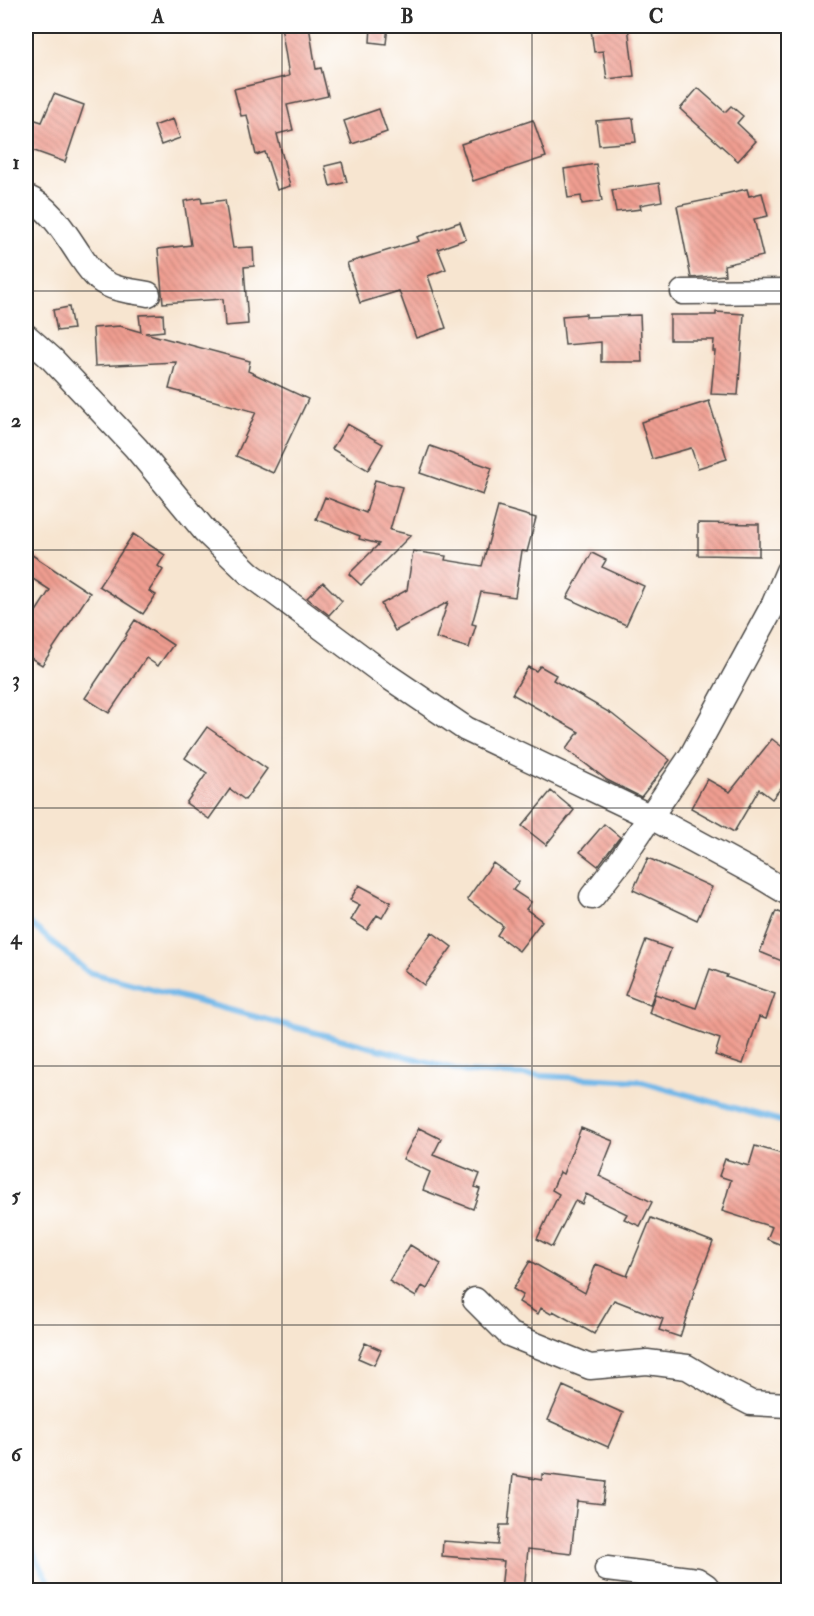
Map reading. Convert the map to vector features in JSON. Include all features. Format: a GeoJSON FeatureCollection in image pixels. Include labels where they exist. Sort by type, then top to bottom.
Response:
{"type":"FeatureCollection","features":[{"type":"Feature","properties":{"kind":"street"},"geometry":{"type":"LineString","coordinates":[[26,197],[32,199],[50,214],[99,280],[110,286],[148,294]]}},
{"type":"Feature","properties":{"kind":"street"},"geometry":{"type":"LineString","coordinates":[[683,292],[789,291]]}},
{"type":"Feature","properties":{"kind":"street"},"geometry":{"type":"LineString","coordinates":[[26,336],[52,359],[136,448],[205,531],[250,574],[383,673],[466,729],[651,817],[789,893]]}},
{"type":"Feature","properties":{"kind":"street"},"geometry":{"type":"LineString","coordinates":[[592,897],[621,860],[692,755],[774,604],[789,571]]}},
{"type":"Feature","properties":{"kind":"street"},"geometry":{"type":"LineString","coordinates":[[476,1300],[509,1334],[590,1367],[648,1362],[687,1367],[751,1403],[789,1405]]}},
{"type":"Feature","properties":{"kind":"street"},"geometry":{"type":"LineString","coordinates":[[608,1569],[697,1580],[709,1590]]}},
{"type":"Feature","properties":{"kind":"building"},"geometry":{"type":"Polygon","coordinates":[[[281,26],[309,26],[316,69],[321,68],[328,96],[287,105],[293,130],[277,134],[290,186],[277,190],[265,152],[256,155],[247,115],[241,116],[234,89],[289,76],[281,26]]]}},
{"type":"Feature","properties":{"kind":"building"},"geometry":{"type":"Polygon","coordinates":[[[371,26],[388,26],[386,44],[370,42],[371,26]]]}},
{"type":"Feature","properties":{"kind":"building"},"geometry":{"type":"Polygon","coordinates":[[[628,26],[634,76],[607,79],[603,51],[594,52],[591,29],[628,26]]]}},
{"type":"Feature","properties":{"kind":"building"},"geometry":{"type":"Polygon","coordinates":[[[698,88],[725,112],[731,106],[743,116],[737,123],[756,141],[738,161],[680,109],[698,88]]]}},
{"type":"Feature","properties":{"kind":"building"},"geometry":{"type":"Polygon","coordinates":[[[54,94],[84,105],[65,162],[26,148],[26,117],[42,122],[54,94]]]}},
{"type":"Feature","properties":{"kind":"building"},"geometry":{"type":"Polygon","coordinates":[[[379,109],[387,132],[352,144],[344,121],[379,109]]]}},
{"type":"Feature","properties":{"kind":"building"},"geometry":{"type":"Polygon","coordinates":[[[633,118],[636,142],[599,145],[596,121],[633,118]]]}},
{"type":"Feature","properties":{"kind":"building"},"geometry":{"type":"Polygon","coordinates":[[[173,119],[180,138],[161,145],[154,126],[173,119]]]}},
{"type":"Feature","properties":{"kind":"building"},"geometry":{"type":"Polygon","coordinates":[[[533,120],[546,157],[473,181],[461,144],[533,120]]]}},
{"type":"Feature","properties":{"kind":"building"},"geometry":{"type":"Polygon","coordinates":[[[342,162],[347,182],[330,186],[325,166],[342,162]]]}},
{"type":"Feature","properties":{"kind":"building"},"geometry":{"type":"Polygon","coordinates":[[[596,164],[602,201],[582,204],[581,196],[568,198],[564,169],[596,164]]]}},
{"type":"Feature","properties":{"kind":"building"},"geometry":{"type":"Polygon","coordinates":[[[659,183],[662,201],[640,205],[641,209],[616,212],[612,190],[659,183]]]}},
{"type":"Feature","properties":{"kind":"building"},"geometry":{"type":"Polygon","coordinates":[[[747,189],[749,196],[762,193],[768,216],[754,219],[763,256],[724,265],[725,275],[691,278],[677,206],[747,189]]]}},
{"type":"Feature","properties":{"kind":"building"},"geometry":{"type":"Polygon","coordinates":[[[201,198],[202,203],[225,200],[233,248],[253,247],[254,266],[244,267],[248,324],[225,326],[223,299],[163,303],[158,249],[191,245],[184,201],[201,198]]]}},
{"type":"Feature","properties":{"kind":"building"},"geometry":{"type":"Polygon","coordinates":[[[460,222],[466,239],[438,249],[446,269],[428,276],[446,328],[416,338],[399,291],[360,303],[347,263],[419,241],[417,237],[460,222]]]}},
{"type":"Feature","properties":{"kind":"building"},"geometry":{"type":"Polygon","coordinates":[[[69,307],[73,329],[57,331],[53,310],[69,307]]]}},
{"type":"Feature","properties":{"kind":"building"},"geometry":{"type":"Polygon","coordinates":[[[716,312],[744,314],[738,395],[711,394],[714,340],[670,340],[670,315],[716,315],[716,312]]]}},
{"type":"Feature","properties":{"kind":"building"},"geometry":{"type":"Polygon","coordinates":[[[163,314],[164,331],[145,333],[250,361],[248,371],[308,399],[273,473],[236,456],[256,412],[169,389],[176,362],[95,366],[93,328],[120,326],[141,332],[139,315],[163,314]]]}},
{"type":"Feature","properties":{"kind":"building"},"geometry":{"type":"Polygon","coordinates":[[[586,314],[586,317],[640,315],[642,362],[601,362],[601,342],[565,345],[562,316],[586,314]]]}},
{"type":"Feature","properties":{"kind":"building"},"geometry":{"type":"Polygon","coordinates":[[[709,401],[727,459],[698,468],[691,448],[652,459],[641,422],[709,401]]]}},
{"type":"Feature","properties":{"kind":"building"},"geometry":{"type":"Polygon","coordinates":[[[347,424],[383,444],[368,470],[332,449],[347,424]]]}},
{"type":"Feature","properties":{"kind":"building"},"geometry":{"type":"Polygon","coordinates":[[[430,446],[492,468],[483,495],[420,473],[430,446]]]}},
{"type":"Feature","properties":{"kind":"building"},"geometry":{"type":"Polygon","coordinates":[[[375,480],[402,487],[390,530],[411,535],[361,585],[349,574],[379,544],[359,539],[360,536],[316,519],[325,497],[366,513],[375,480]]]}},
{"type":"Feature","properties":{"kind":"building"},"geometry":{"type":"Polygon","coordinates":[[[498,507],[536,518],[527,552],[522,551],[515,597],[481,592],[472,624],[476,625],[469,648],[436,638],[448,602],[395,631],[381,604],[407,590],[413,551],[446,556],[445,560],[482,566],[498,507]]]}},
{"type":"Feature","properties":{"kind":"building"},"geometry":{"type":"Polygon","coordinates":[[[698,523],[759,524],[759,556],[698,555],[698,523]]]}},
{"type":"Feature","properties":{"kind":"building"},"geometry":{"type":"Polygon","coordinates":[[[133,534],[165,555],[158,566],[163,570],[149,591],[156,595],[143,614],[99,586],[133,534]]]}},
{"type":"Feature","properties":{"kind":"building"},"geometry":{"type":"Polygon","coordinates":[[[26,551],[90,593],[42,665],[26,655],[26,627],[50,590],[33,579],[26,578],[26,551]]]}},
{"type":"Feature","properties":{"kind":"building"},"geometry":{"type":"Polygon","coordinates":[[[592,553],[606,560],[602,567],[644,586],[626,625],[567,598],[592,553]]]}},
{"type":"Feature","properties":{"kind":"building"},"geometry":{"type":"Polygon","coordinates":[[[323,582],[342,601],[329,615],[307,598],[323,582]]]}},
{"type":"Feature","properties":{"kind":"building"},"geometry":{"type":"Polygon","coordinates":[[[135,620],[173,645],[158,666],[146,658],[109,713],[85,698],[135,620]]]}},
{"type":"Feature","properties":{"kind":"building"},"geometry":{"type":"Polygon","coordinates":[[[540,666],[556,675],[553,680],[612,714],[670,760],[641,797],[607,780],[566,749],[579,732],[512,694],[528,667],[536,671],[540,666]]]}},
{"type":"Feature","properties":{"kind":"building"},"geometry":{"type":"Polygon","coordinates":[[[207,727],[267,769],[245,800],[230,789],[209,819],[186,803],[207,773],[185,758],[207,727]]]}},
{"type":"Feature","properties":{"kind":"building"},"geometry":{"type":"Polygon","coordinates":[[[772,739],[789,752],[789,778],[772,799],[759,789],[734,832],[691,808],[707,779],[730,792],[772,739]]]}},
{"type":"Feature","properties":{"kind":"building"},"geometry":{"type":"Polygon","coordinates":[[[551,791],[574,810],[546,845],[522,826],[551,791]]]}},
{"type":"Feature","properties":{"kind":"building"},"geometry":{"type":"Polygon","coordinates":[[[604,824],[620,837],[598,866],[580,852],[604,824]]]}},
{"type":"Feature","properties":{"kind":"building"},"geometry":{"type":"Polygon","coordinates":[[[648,858],[712,887],[697,920],[633,890],[648,858]]]}},
{"type":"Feature","properties":{"kind":"building"},"geometry":{"type":"Polygon","coordinates":[[[493,863],[519,882],[513,890],[531,902],[526,909],[542,921],[519,951],[497,935],[503,926],[467,899],[493,863]]]}},
{"type":"Feature","properties":{"kind":"building"},"geometry":{"type":"Polygon","coordinates":[[[359,885],[391,902],[382,918],[377,915],[367,930],[351,920],[360,905],[350,900],[359,885]]]}},
{"type":"Feature","properties":{"kind":"building"},"geometry":{"type":"Polygon","coordinates":[[[776,911],[789,916],[789,964],[760,952],[776,911]]]}},
{"type":"Feature","properties":{"kind":"building"},"geometry":{"type":"Polygon","coordinates":[[[432,932],[452,947],[424,985],[404,970],[432,932]]]}},
{"type":"Feature","properties":{"kind":"building"},"geometry":{"type":"Polygon","coordinates":[[[646,940],[671,949],[650,1005],[625,995],[646,940]]]}},
{"type":"Feature","properties":{"kind":"building"},"geometry":{"type":"Polygon","coordinates":[[[710,969],[775,994],[766,1019],[759,1017],[743,1064],[715,1055],[720,1039],[649,1013],[655,994],[696,1008],[710,969]]]}},
{"type":"Feature","properties":{"kind":"building"},"geometry":{"type":"Polygon","coordinates":[[[419,1128],[441,1139],[433,1155],[480,1174],[475,1187],[480,1189],[473,1209],[423,1190],[430,1172],[403,1159],[419,1128]]]}},
{"type":"Feature","properties":{"kind":"building"},"geometry":{"type":"Polygon","coordinates":[[[581,1128],[613,1141],[599,1176],[652,1202],[640,1226],[624,1219],[627,1214],[586,1194],[582,1204],[575,1201],[552,1247],[537,1239],[559,1194],[552,1190],[560,1172],[563,1174],[581,1128]]]}},
{"type":"Feature","properties":{"kind":"building"},"geometry":{"type":"Polygon","coordinates":[[[755,1146],[789,1156],[789,1248],[767,1239],[772,1227],[722,1211],[731,1180],[719,1176],[725,1159],[749,1166],[755,1146]]]}},
{"type":"Feature","properties":{"kind":"building"},"geometry":{"type":"Polygon","coordinates":[[[651,1218],[713,1242],[693,1293],[680,1337],[659,1330],[663,1319],[614,1300],[594,1334],[553,1311],[551,1314],[541,1308],[538,1314],[519,1302],[523,1295],[513,1289],[530,1261],[585,1293],[596,1264],[627,1276],[651,1218]]]}},
{"type":"Feature","properties":{"kind":"building"},"geometry":{"type":"Polygon","coordinates":[[[410,1245],[441,1264],[427,1289],[422,1286],[416,1297],[389,1281],[410,1245]]]}},
{"type":"Feature","properties":{"kind":"building"},"geometry":{"type":"Polygon","coordinates":[[[365,1343],[381,1350],[374,1365],[358,1358],[365,1343]]]}},
{"type":"Feature","properties":{"kind":"building"},"geometry":{"type":"Polygon","coordinates":[[[563,1386],[623,1413],[608,1447],[548,1420],[563,1386]]]}},
{"type":"Feature","properties":{"kind":"building"},"geometry":{"type":"Polygon","coordinates":[[[542,1474],[606,1482],[603,1504],[577,1501],[571,1554],[528,1549],[524,1590],[501,1590],[504,1561],[442,1556],[443,1541],[498,1545],[500,1525],[508,1525],[513,1475],[542,1480],[542,1474]]]}},
{"type":"Feature","properties":{"kind":"waterway"},"geometry":{"type":"LineString","coordinates":[[26,920],[88,972],[271,1021],[466,1072],[638,1081],[788,1123]]}},
{"type":"Feature","properties":{"kind":"waterway"},"geometry":{"type":"LineString","coordinates":[[26,1539],[53,1590]]}}]}
